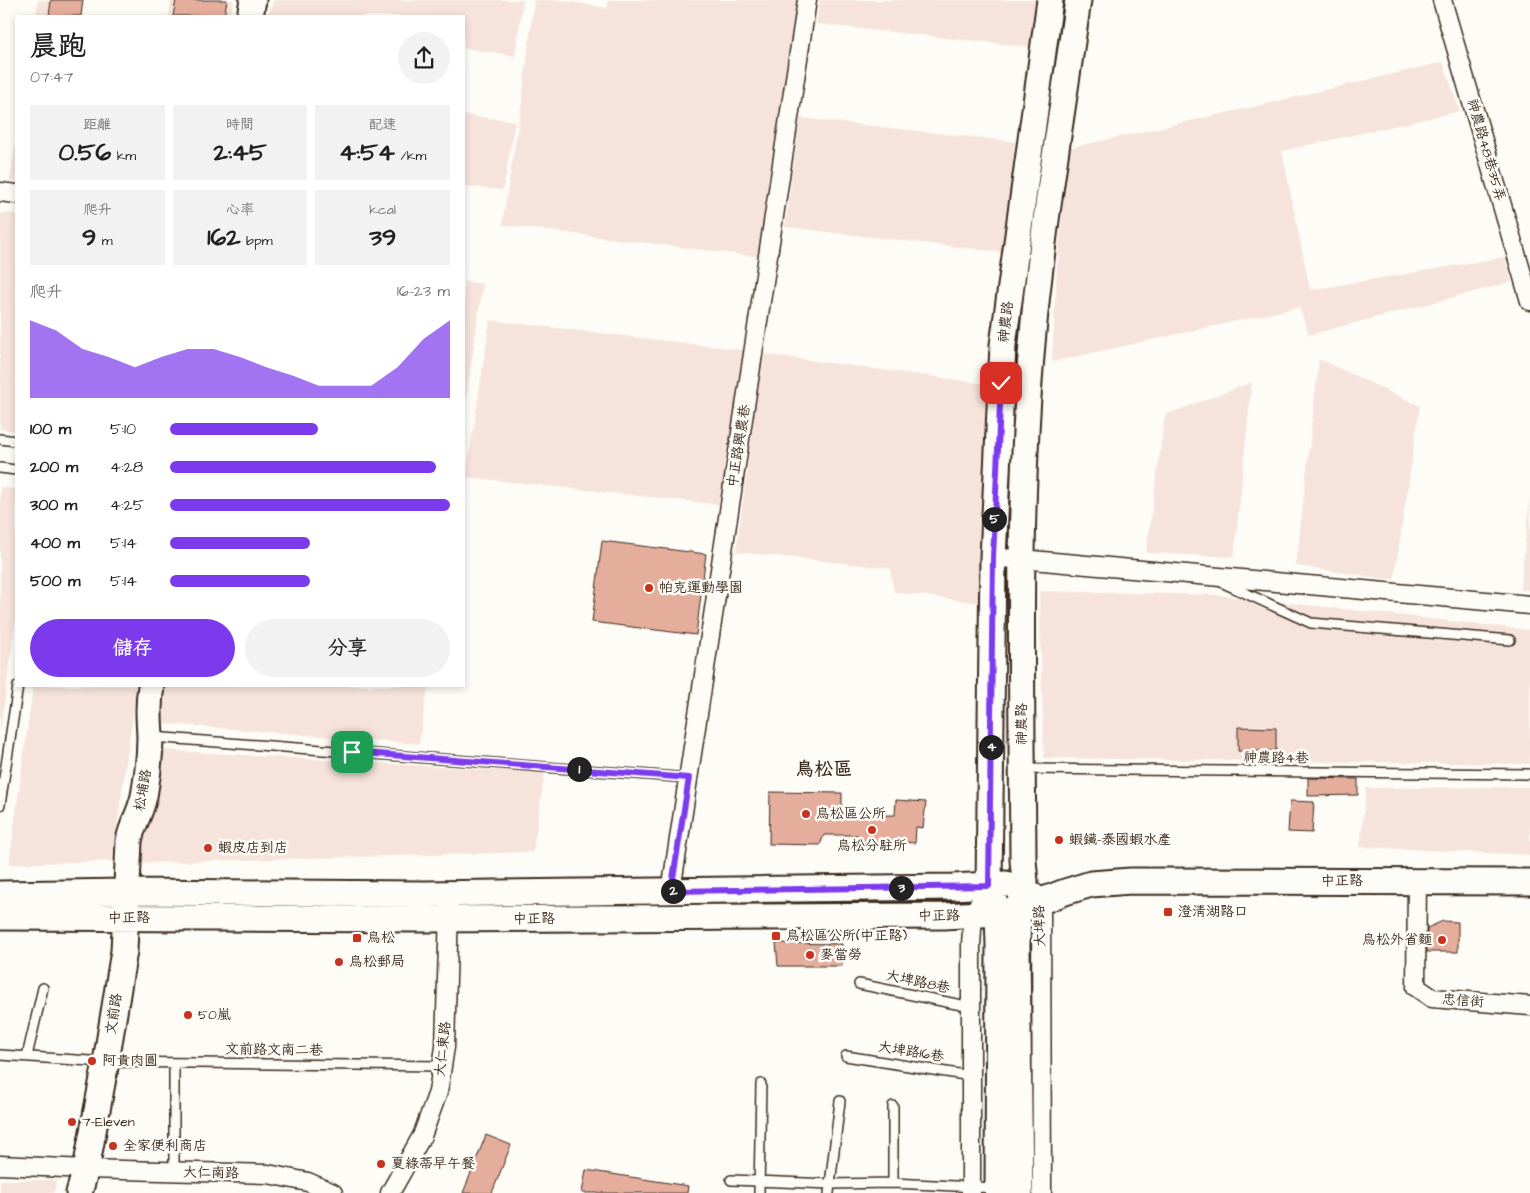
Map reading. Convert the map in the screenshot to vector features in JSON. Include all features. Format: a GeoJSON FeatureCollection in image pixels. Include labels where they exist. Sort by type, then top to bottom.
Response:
{"type":"FeatureCollection","features":[{"type":"Feature","properties":{"kind":"main road"},"geometry":{"type":"LineString","coordinates":[[250,15],[253,0]]}},
{"type":"Feature","properties":{"kind":"main road","name":"神農路"},"geometry":{"type":"LineString","coordinates":[[989,886],[993,558],[1004,345],[1050,0]]}},
{"type":"Feature","properties":{"kind":"main road","name":"神農路"},"geometry":{"type":"LineString","coordinates":[[1025,882],[1023,860],[1021,559],[1032,346],[1040,266],[1078,0]]}},
{"type":"Feature","properties":{"kind":"main road"},"geometry":{"type":"LineString","coordinates":[[1040,70],[1068,74]]}},
{"type":"Feature","properties":{"kind":"main road","name":"松埔路"},"geometry":{"type":"LineString","coordinates":[[126,892],[128,841],[130,832],[140,814],[145,792],[150,737],[148,717],[151,687]]}},
{"type":"Feature","properties":{"kind":"main road","name":"中正路"},"geometry":{"type":"LineString","coordinates":[[0,894],[671,891],[989,886],[1025,882],[1065,892]]}},
{"type":"Feature","properties":{"kind":"main road","name":"大埤路"},"geometry":{"type":"LineString","coordinates":[[1015,1191],[1008,912],[1025,882]]}},
{"type":"Feature","properties":{"kind":"main road","name":"中正路"},"geometry":{"type":"LineString","coordinates":[[0,917],[448,919],[944,916],[1008,912],[1091,884],[1131,882],[1530,882]]}},
{"type":"Feature","properties":{"kind":"main road","name":"大埤路"},"geometry":{"type":"LineString","coordinates":[[989,886],[1008,912]]}},
{"type":"Feature","properties":{"kind":"main road","name":"文前路"},"geometry":{"type":"LineString","coordinates":[[79,1193],[86,1170],[124,951],[126,892]]}},
{"type":"Feature","properties":{"kind":"street","name":"中正路興農巷"},"geometry":{"type":"LineString","coordinates":[[671,891],[807,0]]}},
{"type":"Feature","properties":{"kind":"street","name":"神農路48巷35弄"},"geometry":{"type":"LineString","coordinates":[[1442,0],[1530,301]]}},
{"type":"Feature","properties":{"kind":"street"},"geometry":{"type":"LineString","coordinates":[[0,192],[15,194]]}},
{"type":"Feature","properties":{"kind":"street"},"geometry":{"type":"LineString","coordinates":[[993,558],[1530,605]]}},
{"type":"Feature","properties":{"kind":"street","name":"忠信街"},"geometry":{"type":"LineString","coordinates":[[1417,881],[1416,988],[1432,998],[1530,1006]]}},
{"type":"Feature","properties":{"kind":"street","name":"大埤路"},"geometry":{"type":"LineString","coordinates":[[1015,1191],[1041,900],[1025,882]]}},
{"type":"Feature","properties":{"kind":"street"},"geometry":{"type":"LineString","coordinates":[[971,1190],[973,915],[989,886]]}},
{"type":"Feature","properties":{"kind":"street","name":"大仁東路"},"geometry":{"type":"LineString","coordinates":[[390,1193],[422,1136],[438,1092],[445,1047],[449,893]]}},
{"type":"Feature","properties":{"kind":"street","name":"大仁南路"},"geometry":{"type":"LineString","coordinates":[[0,1165],[86,1170],[268,1174],[308,1182],[332,1193]]}},
{"type":"Feature","properties":{"kind":"lane"},"geometry":{"type":"LineString","coordinates":[[0,439],[15,441]]}},
{"type":"Feature","properties":{"kind":"lane"},"geometry":{"type":"LineString","coordinates":[[0,468],[15,470]]}},
{"type":"Feature","properties":{"kind":"lane"},"geometry":{"type":"LineString","coordinates":[[1207,576],[1311,623],[1510,640]]}},
{"type":"Feature","properties":{"kind":"lane"},"geometry":{"type":"LineString","coordinates":[[0,805],[18,687]]}},
{"type":"Feature","properties":{"kind":"lane"},"geometry":{"type":"LineString","coordinates":[[150,737],[689,778]]}},
{"type":"Feature","properties":{"kind":"lane","name":"神農路4巷"},"geometry":{"type":"LineString","coordinates":[[1022,769],[1530,774]]}},
{"type":"Feature","properties":{"kind":"lane","name":"大埤路8巷"},"geometry":{"type":"LineString","coordinates":[[859,984],[971,1007]]}},
{"type":"Feature","properties":{"kind":"lane"},"geometry":{"type":"LineString","coordinates":[[27,1056],[43,988]]}},
{"type":"Feature","properties":{"kind":"lane","name":"文前路文南二巷"},"geometry":{"type":"LineString","coordinates":[[0,1055],[106,1062],[442,1066]]}},
{"type":"Feature","properties":{"kind":"lane","name":"大埤路16巷"},"geometry":{"type":"LineString","coordinates":[[846,1056],[971,1076]]}},
{"type":"Feature","properties":{"kind":"lane"},"geometry":{"type":"LineString","coordinates":[[174,1063],[174,1172]]}},
{"type":"Feature","properties":{"kind":"lane"},"geometry":{"type":"LineString","coordinates":[[759,1193],[761,1084]]}},
{"type":"Feature","properties":{"kind":"lane"},"geometry":{"type":"LineString","coordinates":[[830,1189],[840,1101]]}},
{"type":"Feature","properties":{"kind":"lane"},"geometry":{"type":"LineString","coordinates":[[893,1106],[893,1183]]}},
{"type":"Feature","properties":{"kind":"lane"},"geometry":{"type":"LineString","coordinates":[[731,1180],[759,1181],[830,1189],[893,1183],[971,1190],[1015,1191]]}},
{"type":"Feature","properties":{"kind":"shaded area"},"geometry":{"type":"Polygon","coordinates":[[[38,0],[78,0],[76,15],[36,15],[38,0]]]}},
{"type":"Feature","properties":{"kind":"shaded area"},"geometry":{"type":"Polygon","coordinates":[[[171,0],[233,0],[232,15],[169,15],[171,0]]]}},
{"type":"Feature","properties":{"kind":"shaded area"},"geometry":{"type":"Polygon","coordinates":[[[274,0],[523,0],[515,56],[465,48],[465,15],[267,15],[274,0]]]}},
{"type":"Feature","properties":{"kind":"shaded area"},"geometry":{"type":"Polygon","coordinates":[[[534,0],[560,0],[607,8],[609,0],[800,0],[760,257],[502,225],[522,101],[534,0]]]}},
{"type":"Feature","properties":{"kind":"shaded area"},"geometry":{"type":"Polygon","coordinates":[[[820,0],[1038,0],[1031,47],[816,24],[820,0]]]}},
{"type":"Feature","properties":{"kind":"shaded area"},"geometry":{"type":"Polygon","coordinates":[[[1443,62],[1460,111],[1282,151],[1310,290],[1505,257],[1512,282],[1309,335],[1299,307],[1052,362],[1057,267],[1069,148],[1443,62]]]}},
{"type":"Feature","properties":{"kind":"shaded area"},"geometry":{"type":"Polygon","coordinates":[[[465,115],[515,121],[503,190],[465,186],[465,115]]]}},
{"type":"Feature","properties":{"kind":"shaded area"},"geometry":{"type":"Polygon","coordinates":[[[800,118],[1018,142],[1008,253],[785,227],[800,118]]]}},
{"type":"Feature","properties":{"kind":"shaded area"},"geometry":{"type":"Polygon","coordinates":[[[15,146],[15,182],[10,181],[15,146]]]}},
{"type":"Feature","properties":{"kind":"shaded area"},"geometry":{"type":"Polygon","coordinates":[[[0,213],[15,214],[15,431],[0,429],[0,213]]]}},
{"type":"Feature","properties":{"kind":"shaded area"},"geometry":{"type":"Polygon","coordinates":[[[465,281],[483,284],[465,406],[465,281]]]}},
{"type":"Feature","properties":{"kind":"shaded area"},"geometry":{"type":"Polygon","coordinates":[[[490,320],[744,350],[722,505],[466,477],[490,320]]]}},
{"type":"Feature","properties":{"kind":"shaded area"},"geometry":{"type":"Polygon","coordinates":[[[763,354],[988,384],[980,603],[894,592],[890,568],[736,552],[763,354]]]}},
{"type":"Feature","properties":{"kind":"shaded area"},"geometry":{"type":"Polygon","coordinates":[[[1319,359],[1420,406],[1394,580],[1296,566],[1319,359]]]}},
{"type":"Feature","properties":{"kind":"shaded area"},"geometry":{"type":"Polygon","coordinates":[[[1252,382],[1234,557],[1146,553],[1165,415],[1252,382]]]}},
{"type":"Feature","properties":{"kind":"shaded area"},"geometry":{"type":"Polygon","coordinates":[[[0,487],[15,489],[15,625],[0,733],[0,487]]]}},
{"type":"Feature","properties":{"kind":"shaded area"},"geometry":{"type":"Polygon","coordinates":[[[1530,497],[1530,590],[1520,590],[1530,497]]]}},
{"type":"Feature","properties":{"kind":"shaded area"},"geometry":{"type":"Polygon","coordinates":[[[1039,591],[1219,595],[1530,630],[1530,764],[1044,758],[1039,591]]]}},
{"type":"Feature","properties":{"kind":"shaded area"},"geometry":{"type":"Polygon","coordinates":[[[33,687],[137,687],[112,861],[9,864],[33,687]]]}},
{"type":"Feature","properties":{"kind":"shaded area"},"geometry":{"type":"Polygon","coordinates":[[[162,687],[428,687],[419,744],[156,723],[162,687]]]}},
{"type":"Feature","properties":{"kind":"shaded area"},"geometry":{"type":"Polygon","coordinates":[[[161,750],[545,773],[533,852],[138,863],[140,832],[161,750]]]}},
{"type":"Feature","properties":{"kind":"shaded area"},"geometry":{"type":"Polygon","coordinates":[[[1530,787],[1530,855],[1360,847],[1366,788],[1530,787]]]}},
{"type":"Feature","properties":{"kind":"shaded area"},"geometry":{"type":"Polygon","coordinates":[[[0,1180],[57,1180],[54,1193],[0,1193],[0,1180]]]}},
{"type":"Feature","properties":{"kind":"building"},"geometry":{"type":"Polygon","coordinates":[[[51,0],[83,0],[81,15],[49,15],[51,0]]]}},
{"type":"Feature","properties":{"kind":"building"},"geometry":{"type":"Polygon","coordinates":[[[176,0],[227,0],[224,15],[173,15],[176,0]]]}},
{"type":"Feature","properties":{"kind":"building","name":"帕克運動學園"},"geometry":{"type":"Polygon","coordinates":[[[602,541],[706,554],[696,635],[592,622],[602,541]]]}},
{"type":"Feature","properties":{"kind":"building"},"geometry":{"type":"Polygon","coordinates":[[[1238,727],[1276,728],[1276,751],[1238,751],[1238,727]]]}},
{"type":"Feature","properties":{"kind":"building"},"geometry":{"type":"Polygon","coordinates":[[[1308,778],[1358,779],[1358,795],[1308,796],[1308,778]]]}},
{"type":"Feature","properties":{"kind":"building"},"geometry":{"type":"Polygon","coordinates":[[[770,792],[842,793],[842,816],[895,815],[896,800],[926,802],[923,828],[916,827],[915,843],[887,841],[887,845],[858,845],[858,835],[824,835],[820,845],[769,844],[770,792]]]}},
{"type":"Feature","properties":{"kind":"building"},"geometry":{"type":"Polygon","coordinates":[[[1290,801],[1314,802],[1312,833],[1288,832],[1290,801]]]}},
{"type":"Feature","properties":{"kind":"building","name":"鳥松外省麵"},"geometry":{"type":"Polygon","coordinates":[[[1443,921],[1458,922],[1458,952],[1427,952],[1427,928],[1443,921]]]}},
{"type":"Feature","properties":{"kind":"building","name":"麥當勞"},"geometry":{"type":"Polygon","coordinates":[[[776,943],[842,944],[842,966],[778,966],[776,943]]]}},
{"type":"Feature","properties":{"kind":"building"},"geometry":{"type":"Polygon","coordinates":[[[486,1135],[511,1145],[492,1193],[463,1193],[486,1135]]]}},
{"type":"Feature","properties":{"kind":"building"},"geometry":{"type":"Polygon","coordinates":[[[586,1170],[688,1186],[687,1193],[582,1193],[586,1170]]]}},
{"type":"Feature","properties":{"kind":"place","name":"帕克運動學園"},"geometry":{"type":"Point","coordinates":[649,588]}},
{"type":"Feature","properties":{"kind":"place","name":"鳥松區公所"},"geometry":{"type":"Point","coordinates":[806,814]}},
{"type":"Feature","properties":{"kind":"place","name":"鳥松分駐所"},"geometry":{"type":"Point","coordinates":[872,830]}},
{"type":"Feature","properties":{"kind":"place","name":"蝦鑶-泰國蝦水產"},"geometry":{"type":"Point","coordinates":[1059,840]}},
{"type":"Feature","properties":{"kind":"place","name":"蝦皮店到店"},"geometry":{"type":"Point","coordinates":[208,848]}},
{"type":"Feature","properties":{"kind":"place","name":"澄清湖路口"},"geometry":{"type":"Point","coordinates":[1168,912]}},
{"type":"Feature","properties":{"kind":"place","name":"鳥松區公所(中正路)"},"geometry":{"type":"Point","coordinates":[776,936]}},
{"type":"Feature","properties":{"kind":"place","name":"鳥松"},"geometry":{"type":"Point","coordinates":[357,938]}},
{"type":"Feature","properties":{"kind":"place","name":"鳥松外省麵"},"geometry":{"type":"Point","coordinates":[1442,940]}},
{"type":"Feature","properties":{"kind":"place","name":"麥當勞"},"geometry":{"type":"Point","coordinates":[810,955]}},
{"type":"Feature","properties":{"kind":"place","name":"鳥松郵局"},"geometry":{"type":"Point","coordinates":[339,962]}},
{"type":"Feature","properties":{"kind":"place","name":"50嵐"},"geometry":{"type":"Point","coordinates":[188,1015]}},
{"type":"Feature","properties":{"kind":"place","name":"阿貴肉圓"},"geometry":{"type":"Point","coordinates":[92,1061]}},
{"type":"Feature","properties":{"kind":"place","name":"7-Eleven"},"geometry":{"type":"Point","coordinates":[72,1122]}},
{"type":"Feature","properties":{"kind":"place","name":"全家便利商店"},"geometry":{"type":"Point","coordinates":[113,1146]}},
{"type":"Feature","properties":{"kind":"place","name":"夏綠蒂早午餐"},"geometry":{"type":"Point","coordinates":[381,1164]}},
{"type":"Feature","properties":{"kind":"district","name":"鳥松區"},"geometry":{"type":"Point","coordinates":[824,769]}},
{"type":"Feature","properties":{"kind":"route"},"geometry":{"type":"LineString","coordinates":[[352,752],[689,778],[671,891],[989,886],[993,558],[1001,383]]}}]}
